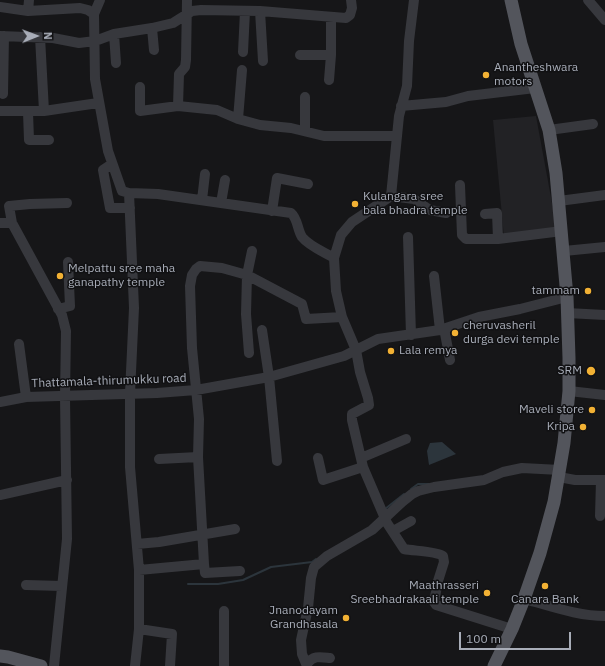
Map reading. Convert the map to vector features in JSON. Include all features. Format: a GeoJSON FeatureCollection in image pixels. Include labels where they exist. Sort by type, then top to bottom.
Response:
{"type":"FeatureCollection","features":[{"type":"Feature","properties":{"kind":"main road"},"geometry":{"type":"LineString","coordinates":[[494,666],[512,629],[524,599],[540,553],[554,502],[559,474],[569,391],[567,297],[556,172],[548,130],[521,44],[511,0]]}},
{"type":"Feature","properties":{"kind":"main road"},"geometry":{"type":"LineString","coordinates":[[0,656],[41,666]]}},
{"type":"Feature","properties":{"kind":"street"},"geometry":{"type":"LineString","coordinates":[[28,11],[29,0]]}},
{"type":"Feature","properties":{"kind":"street"},"geometry":{"type":"LineString","coordinates":[[100,0],[94,14],[95,79],[98,103],[112,164],[122,191],[129,193],[158,194],[291,213],[294,216],[299,230],[306,242],[334,258]]}},
{"type":"Feature","properties":{"kind":"street"},"geometry":{"type":"LineString","coordinates":[[178,106],[179,74],[185,67],[186,60],[187,0]]}},
{"type":"Feature","properties":{"kind":"street"},"geometry":{"type":"LineString","coordinates":[[3,94],[2,36],[53,38],[79,43],[95,41],[114,34],[152,28],[173,22],[192,11],[201,10],[260,11],[346,18],[350,15],[352,0]]}},
{"type":"Feature","properties":{"kind":"street"},"geometry":{"type":"LineString","coordinates":[[391,196],[401,106],[407,86],[409,41],[414,0]]}},
{"type":"Feature","properties":{"kind":"street"},"geometry":{"type":"LineString","coordinates":[[588,0],[605,20]]}},
{"type":"Feature","properties":{"kind":"street"},"geometry":{"type":"LineString","coordinates":[[2,5],[28,11],[80,8],[88,10],[94,14]]}},
{"type":"Feature","properties":{"kind":"street"},"geometry":{"type":"LineString","coordinates":[[243,52],[245,11]]}},
{"type":"Feature","properties":{"kind":"street"},"geometry":{"type":"LineString","coordinates":[[260,11],[263,61]]}},
{"type":"Feature","properties":{"kind":"street"},"geometry":{"type":"LineString","coordinates":[[329,80],[331,55],[331,17]]}},
{"type":"Feature","properties":{"kind":"street"},"geometry":{"type":"LineString","coordinates":[[152,28],[154,50]]}},
{"type":"Feature","properties":{"kind":"street"},"geometry":{"type":"LineString","coordinates":[[114,34],[116,63]]}},
{"type":"Feature","properties":{"kind":"street"},"geometry":{"type":"LineString","coordinates":[[40,37],[44,111]]}},
{"type":"Feature","properties":{"kind":"street"},"geometry":{"type":"LineString","coordinates":[[300,55],[331,55]]}},
{"type":"Feature","properties":{"kind":"street"},"geometry":{"type":"LineString","coordinates":[[238,119],[242,70]]}},
{"type":"Feature","properties":{"kind":"street"},"geometry":{"type":"LineString","coordinates":[[140,87],[140,111],[178,106],[217,110],[238,119],[260,125],[305,131],[324,136],[397,136]]}},
{"type":"Feature","properties":{"kind":"street"},"geometry":{"type":"LineString","coordinates":[[401,106],[446,102],[468,96],[535,88]]}},
{"type":"Feature","properties":{"kind":"street"},"geometry":{"type":"LineString","coordinates":[[305,131],[306,98]]}},
{"type":"Feature","properties":{"kind":"street"},"geometry":{"type":"LineString","coordinates":[[0,111],[44,111],[98,103]]}},
{"type":"Feature","properties":{"kind":"street"},"geometry":{"type":"LineString","coordinates":[[28,112],[29,140],[49,140]]}},
{"type":"Feature","properties":{"kind":"street"},"geometry":{"type":"LineString","coordinates":[[548,130],[593,124]]}},
{"type":"Feature","properties":{"kind":"street"},"geometry":{"type":"LineString","coordinates":[[112,164],[103,170],[110,208],[130,208]]}},
{"type":"Feature","properties":{"kind":"street"},"geometry":{"type":"LineString","coordinates":[[202,200],[205,174]]}},
{"type":"Feature","properties":{"kind":"street"},"geometry":{"type":"LineString","coordinates":[[272,211],[277,178],[308,184]]}},
{"type":"Feature","properties":{"kind":"street"},"geometry":{"type":"LineString","coordinates":[[221,203],[225,180]]}},
{"type":"Feature","properties":{"kind":"street"},"geometry":{"type":"LineString","coordinates":[[460,185],[463,237],[466,239],[498,239],[562,232]]}},
{"type":"Feature","properties":{"kind":"street"},"geometry":{"type":"LineString","coordinates":[[129,193],[134,308],[130,394],[130,467],[139,570],[138,629],[135,666]]}},
{"type":"Feature","properties":{"kind":"street"},"geometry":{"type":"LineString","coordinates":[[559,201],[605,194]]}},
{"type":"Feature","properties":{"kind":"street"},"geometry":{"type":"LineString","coordinates":[[446,213],[430,210],[414,199],[391,196],[352,222],[341,235],[334,258],[336,292],[342,317],[356,350],[369,405],[352,414],[352,420],[362,462],[386,517],[387,523],[404,549],[438,553],[443,556],[444,562],[438,581],[434,602],[436,605],[512,629]]}},
{"type":"Feature","properties":{"kind":"street"},"geometry":{"type":"LineString","coordinates":[[54,666],[67,539],[65,397],[66,331],[62,315],[12,223],[10,206],[67,203]]}},
{"type":"Feature","properties":{"kind":"street"},"geometry":{"type":"LineString","coordinates":[[485,214],[497,213],[498,239]]}},
{"type":"Feature","properties":{"kind":"street"},"geometry":{"type":"LineString","coordinates":[[0,223],[12,223]]}},
{"type":"Feature","properties":{"kind":"street"},"geometry":{"type":"LineString","coordinates":[[408,237],[411,335]]}},
{"type":"Feature","properties":{"kind":"street"},"geometry":{"type":"LineString","coordinates":[[564,251],[605,247]]}},
{"type":"Feature","properties":{"kind":"street"},"geometry":{"type":"LineString","coordinates":[[249,353],[246,314],[247,275],[252,251]]}},
{"type":"Feature","properties":{"kind":"street"},"geometry":{"type":"LineString","coordinates":[[58,309],[70,306],[68,262]]}},
{"type":"Feature","properties":{"kind":"street"},"geometry":{"type":"LineString","coordinates":[[240,571],[205,573],[198,457],[199,419],[192,348],[190,286],[192,275],[200,266],[222,268],[247,275],[302,304],[306,319],[342,317]]}},
{"type":"Feature","properties":{"kind":"street"},"geometry":{"type":"LineString","coordinates":[[434,276],[442,329],[450,360]]}},
{"type":"Feature","properties":{"kind":"street","name":"Thattamala-thirumukku road"},"geometry":{"type":"LineString","coordinates":[[0,402],[26,397],[157,394],[196,390],[269,377],[344,356],[378,340],[442,329],[479,317],[520,309],[567,297]]}},
{"type":"Feature","properties":{"kind":"street"},"geometry":{"type":"LineString","coordinates":[[567,313],[605,315]]}},
{"type":"Feature","properties":{"kind":"street"},"geometry":{"type":"LineString","coordinates":[[262,330],[269,377],[277,461]]}},
{"type":"Feature","properties":{"kind":"street"},"geometry":{"type":"LineString","coordinates":[[19,344],[26,397]]}},
{"type":"Feature","properties":{"kind":"street"},"geometry":{"type":"LineString","coordinates":[[569,391],[605,395]]}},
{"type":"Feature","properties":{"kind":"street"},"geometry":{"type":"LineString","coordinates":[[318,458],[323,480],[406,439]]}},
{"type":"Feature","properties":{"kind":"street"},"geometry":{"type":"LineString","coordinates":[[159,459],[198,457]]}},
{"type":"Feature","properties":{"kind":"street"},"geometry":{"type":"LineString","coordinates":[[307,665],[302,654],[301,640],[314,567],[327,556],[372,530],[412,494],[434,487],[484,480],[503,472],[522,468],[559,474],[574,480],[603,480],[600,516]]}},
{"type":"Feature","properties":{"kind":"street"},"geometry":{"type":"LineString","coordinates":[[0,495],[67,480]]}},
{"type":"Feature","properties":{"kind":"street"},"geometry":{"type":"LineString","coordinates":[[392,531],[411,521]]}},
{"type":"Feature","properties":{"kind":"street"},"geometry":{"type":"LineString","coordinates":[[137,544],[202,535],[235,528]]}},
{"type":"Feature","properties":{"kind":"street"},"geometry":{"type":"LineString","coordinates":[[139,570],[204,564]]}},
{"type":"Feature","properties":{"kind":"street"},"geometry":{"type":"LineString","coordinates":[[26,585],[62,586]]}},
{"type":"Feature","properties":{"kind":"street"},"geometry":{"type":"LineString","coordinates":[[524,599],[552,608],[590,616],[605,616]]}},
{"type":"Feature","properties":{"kind":"street"},"geometry":{"type":"LineString","coordinates":[[224,611],[224,666]]}},
{"type":"Feature","properties":{"kind":"street"},"geometry":{"type":"LineString","coordinates":[[138,629],[172,634],[170,666]]}},
{"type":"Feature","properties":{"kind":"street"},"geometry":{"type":"LineString","coordinates":[[307,665],[310,659],[315,657],[330,658]]}},
{"type":"Feature","properties":{"kind":"shaded area"},"geometry":{"type":"Polygon","coordinates":[[[536,116],[557,230],[504,237],[493,120],[536,116]]]}},
{"type":"Feature","properties":{"kind":"shaded area"},"geometry":{"type":"Polygon","coordinates":[[[442,442],[456,454],[429,465],[427,451],[430,443],[442,442]]]}},
{"type":"Feature","properties":{"kind":"waterway"},"geometry":{"type":"LineString","coordinates":[[411,489],[418,484],[429,484]]}},
{"type":"Feature","properties":{"kind":"waterway"},"geometry":{"type":"LineString","coordinates":[[385,509],[404,494]]}},
{"type":"Feature","properties":{"kind":"waterway"},"geometry":{"type":"LineString","coordinates":[[188,584],[218,584],[243,580],[271,567],[312,562],[316,559]]}},
{"type":"Feature","properties":{"kind":"place","name":"Anantheshwara motors"},"geometry":{"type":"Point","coordinates":[486,75]}},
{"type":"Feature","properties":{"kind":"place","name":"Kulangara sree bala bhadra temple"},"geometry":{"type":"Point","coordinates":[355,204]}},
{"type":"Feature","properties":{"kind":"place","name":"Melpattu sree maha ganapathy temple"},"geometry":{"type":"Point","coordinates":[60,276]}},
{"type":"Feature","properties":{"kind":"place","name":"tammam"},"geometry":{"type":"Point","coordinates":[588,291]}},
{"type":"Feature","properties":{"kind":"place","name":"cheruvasheril durga devi temple"},"geometry":{"type":"Point","coordinates":[455,333]}},
{"type":"Feature","properties":{"kind":"place","name":"Lala remya"},"geometry":{"type":"Point","coordinates":[391,351]}},
{"type":"Feature","properties":{"kind":"place","name":"SRM"},"geometry":{"type":"Point","coordinates":[591,371]}},
{"type":"Feature","properties":{"kind":"place","name":"Maveli store"},"geometry":{"type":"Point","coordinates":[592,410]}},
{"type":"Feature","properties":{"kind":"place","name":"Kripa"},"geometry":{"type":"Point","coordinates":[583,427]}},
{"type":"Feature","properties":{"kind":"place","name":"Canara Bank"},"geometry":{"type":"Point","coordinates":[545,586]}},
{"type":"Feature","properties":{"kind":"place","name":"Maathrasseri Sreebhadrakaali temple"},"geometry":{"type":"Point","coordinates":[487,593]}},
{"type":"Feature","properties":{"kind":"place","name":"Jnanodayam Grandhasala"},"geometry":{"type":"Point","coordinates":[346,618]}}]}
